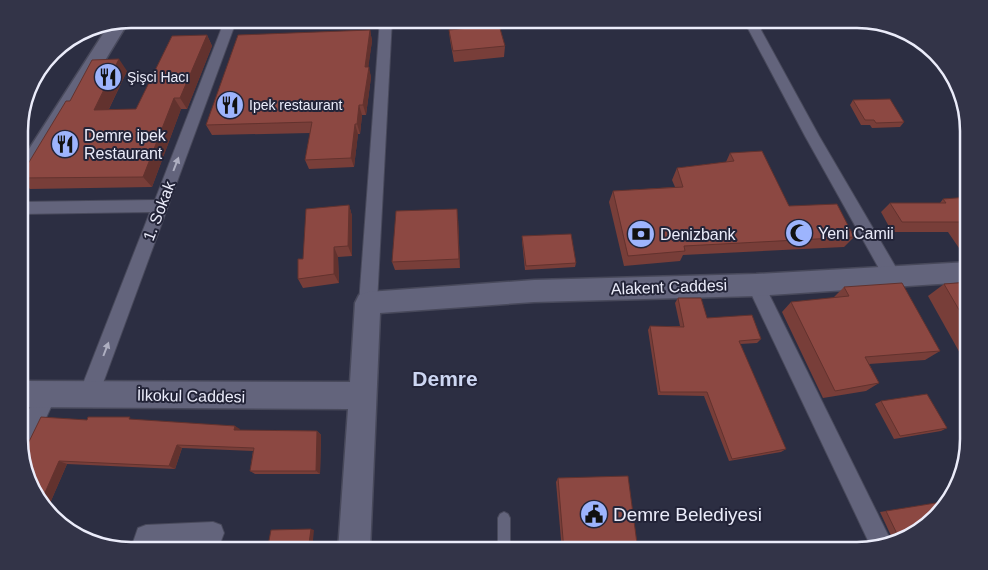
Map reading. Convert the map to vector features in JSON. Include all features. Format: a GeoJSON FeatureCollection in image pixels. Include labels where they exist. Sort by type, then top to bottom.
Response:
{"type":"FeatureCollection","features":[{"type":"Feature","properties":{"kind":"street"},"geometry":{"type":"LineString","coordinates":[[28,168],[115,28]]}},
{"type":"Feature","properties":{"kind":"street","name":"1. Sokak"},"geometry":{"type":"LineString","coordinates":[[88,394],[228,28]]}},
{"type":"Feature","properties":{"kind":"street"},"geometry":{"type":"LineString","coordinates":[[355,542],[385,28]]}},
{"type":"Feature","properties":{"kind":"street"},"geometry":{"type":"LineString","coordinates":[[754,28],[812,136],[892,276]]}},
{"type":"Feature","properties":{"kind":"street"},"geometry":{"type":"LineString","coordinates":[[28,208],[161,206]]}},
{"type":"Feature","properties":{"kind":"street","name":"Alakent Caddesi"},"geometry":{"type":"LineString","coordinates":[[368,303],[534,291],[756,285],[960,272]]}},
{"type":"Feature","properties":{"kind":"street"},"geometry":{"type":"LineString","coordinates":[[756,285],[879,541]]}},
{"type":"Feature","properties":{"kind":"street"},"geometry":{"type":"LineString","coordinates":[[28,416],[33,394]]}},
{"type":"Feature","properties":{"kind":"street","name":"İlkokul Caddesi"},"geometry":{"type":"LineString","coordinates":[[33,394],[363,396]]}},
{"type":"Feature","properties":{"kind":"street"},"geometry":{"type":"LineString","coordinates":[[144,542],[146,536],[213,534]]}},
{"type":"Feature","properties":{"kind":"lane"},"geometry":{"type":"LineString","coordinates":[[504,518],[504,542]]}},
{"type":"Feature","properties":{"kind":"building"},"geometry":{"type":"Polygon","coordinates":[[[500,28],[505,46],[453,51],[449,30],[500,28]]]}},
{"type":"Feature","properties":{"kind":"building"},"geometry":{"type":"Polygon","coordinates":[[[370,30],[365,67],[369,67],[363,105],[359,105],[357,124],[355,124],[351,158],[305,160],[312,122],[206,125],[238,35],[370,30]]]}},
{"type":"Feature","properties":{"kind":"building"},"geometry":{"type":"Polygon","coordinates":[[[207,35],[180,98],[174,98],[143,177],[28,178],[28,164],[66,101],[70,101],[92,60],[119,59],[94,110],[136,109],[172,36],[207,35]]]}},
{"type":"Feature","properties":{"kind":"building"},"geometry":{"type":"Polygon","coordinates":[[[890,99],[904,122],[876,123],[874,120],[865,120],[853,100],[890,99]]]}},
{"type":"Feature","properties":{"kind":"building"},"geometry":{"type":"Polygon","coordinates":[[[762,151],[789,206],[837,204],[854,237],[684,246],[685,251],[628,256],[613,191],[683,187],[677,168],[734,161],[730,153],[762,151]]]}},
{"type":"Feature","properties":{"kind":"building"},"geometry":{"type":"Polygon","coordinates":[[[960,198],[960,222],[902,222],[890,203],[946,203],[943,199],[960,198]]]}},
{"type":"Feature","properties":{"kind":"building"},"geometry":{"type":"Polygon","coordinates":[[[349,205],[348,246],[334,247],[334,274],[298,279],[298,259],[303,259],[306,209],[349,205]]]}},
{"type":"Feature","properties":{"kind":"building"},"geometry":{"type":"Polygon","coordinates":[[[457,209],[459,259],[392,262],[396,211],[457,209]]]}},
{"type":"Feature","properties":{"kind":"building"},"geometry":{"type":"Polygon","coordinates":[[[571,234],[576,263],[526,266],[522,236],[571,234]]]}},
{"type":"Feature","properties":{"kind":"building"},"geometry":{"type":"Polygon","coordinates":[[[902,283],[940,351],[865,357],[879,383],[835,391],[791,302],[849,296],[844,287],[902,283]]]}},
{"type":"Feature","properties":{"kind":"building"},"geometry":{"type":"Polygon","coordinates":[[[960,283],[960,312],[944,284],[960,283]]]}},
{"type":"Feature","properties":{"kind":"building"},"geometry":{"type":"Polygon","coordinates":[[[678,298],[701,298],[707,318],[752,315],[761,339],[739,341],[786,449],[732,459],[707,392],[660,392],[650,326],[684,327],[678,298]]]}},
{"type":"Feature","properties":{"kind":"building"},"geometry":{"type":"Polygon","coordinates":[[[927,394],[947,428],[900,436],[881,401],[927,394]]]}},
{"type":"Feature","properties":{"kind":"building"},"geometry":{"type":"Polygon","coordinates":[[[41,417],[87,420],[88,417],[130,417],[129,419],[235,426],[234,430],[317,431],[316,471],[250,471],[254,448],[177,445],[169,466],[59,461],[44,495],[35,479],[31,466],[28,444],[41,417]]]}},
{"type":"Feature","properties":{"kind":"building","name":"Demre Belediyesi"},"geometry":{"type":"Polygon","coordinates":[[[628,476],[637,542],[563,542],[558,478],[628,476]]]}},
{"type":"Feature","properties":{"kind":"building"},"geometry":{"type":"Polygon","coordinates":[[[939,503],[920,521],[897,535],[886,511],[939,503]]]}},
{"type":"Feature","properties":{"kind":"building"},"geometry":{"type":"Polygon","coordinates":[[[311,529],[309,542],[269,542],[271,530],[311,529]]]}},
{"type":"Feature","properties":{"kind":"place","name":"Şişci Hacı"},"geometry":{"type":"Point","coordinates":[108,77]}},
{"type":"Feature","properties":{"kind":"place","name":"Ipek restaurant"},"geometry":{"type":"Point","coordinates":[230,105]}},
{"type":"Feature","properties":{"kind":"place","name":"Demre ipek Restaurant"},"geometry":{"type":"Point","coordinates":[65,144]}},
{"type":"Feature","properties":{"kind":"place","name":"Yeni Camii"},"geometry":{"type":"Point","coordinates":[799,233]}},
{"type":"Feature","properties":{"kind":"place","name":"Denizbank"},"geometry":{"type":"Point","coordinates":[641,234]}},
{"type":"Feature","properties":{"kind":"place","name":"Demre Belediyesi"},"geometry":{"type":"Point","coordinates":[594,514]}},
{"type":"Feature","properties":{"kind":"district","name":"Demre"},"geometry":{"type":"Point","coordinates":[445,378]}}]}
